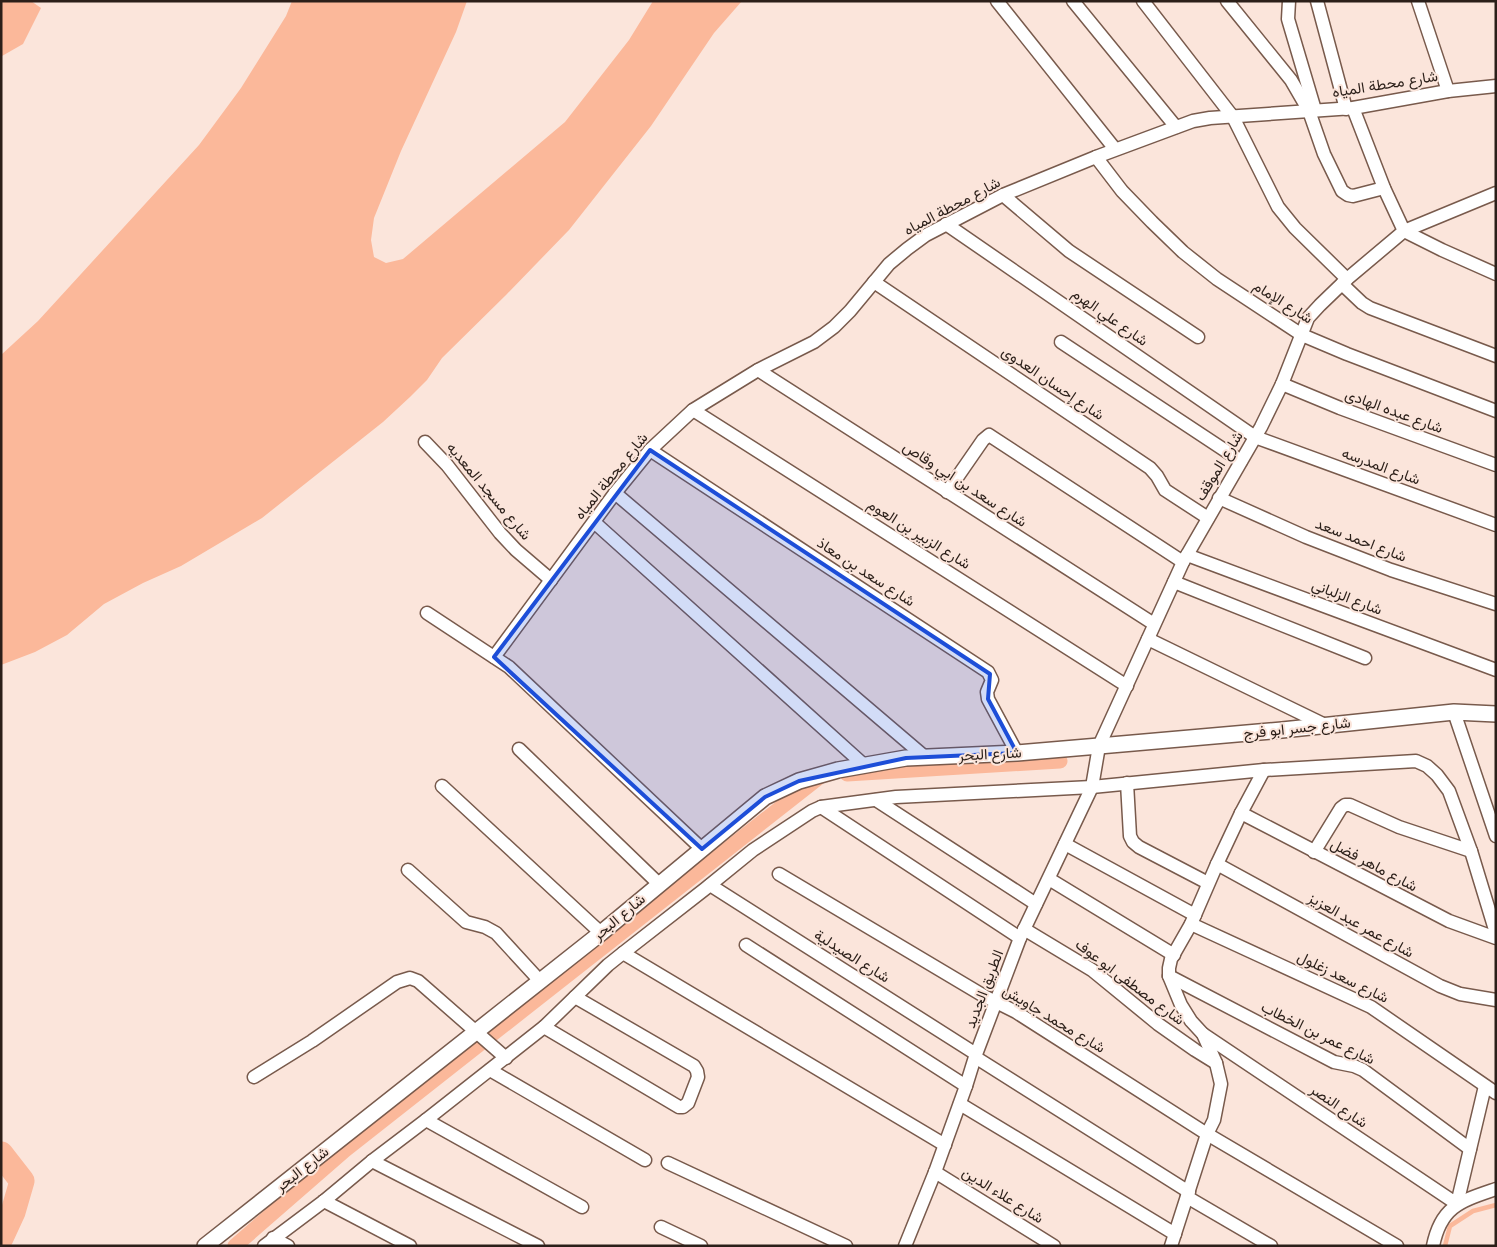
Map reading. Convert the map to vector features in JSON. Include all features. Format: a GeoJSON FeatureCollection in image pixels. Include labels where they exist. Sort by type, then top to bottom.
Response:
{"type":"FeatureCollection","features":[{"type":"Feature","properties":{"kind":"street"},"geometry":{"type":"LineString","coordinates":[[997,1],[1115,150]]}},
{"type":"Feature","properties":{"kind":"street"},"geometry":{"type":"LineString","coordinates":[[1073,1],[1176,127]]}},
{"type":"Feature","properties":{"kind":"street"},"geometry":{"type":"LineString","coordinates":[[1143,1],[1233,117],[1278,207],[1362,304],[1496,356]]}},
{"type":"Feature","properties":{"kind":"street"},"geometry":{"type":"LineString","coordinates":[[1227,1],[1291,80],[1312,110]]}},
{"type":"Feature","properties":{"kind":"street"},"geometry":{"type":"LineString","coordinates":[[1289,1],[1288,19],[1324,154],[1342,191],[1353,196],[1384,188]]}},
{"type":"Feature","properties":{"kind":"street"},"geometry":{"type":"LineString","coordinates":[[1317,1],[1350,108],[1404,231],[1496,274]]}},
{"type":"Feature","properties":{"kind":"street"},"geometry":{"type":"LineString","coordinates":[[1418,1],[1448,91]]}},
{"type":"Feature","properties":{"kind":"street","name":"شارع محطة المياه"},"geometry":{"type":"LineString","coordinates":[[494,657],[615,493],[650,450],[693,410],[758,370],[814,342],[834,327],[850,311],[889,264],[926,235],[1003,196],[1096,157],[1202,119],[1350,108],[1448,91],[1496,86]]}},
{"type":"Feature","properties":{"kind":"street","name":"شارع الإمام"},"geometry":{"type":"LineString","coordinates":[[1096,157],[1122,191],[1183,252],[1217,278],[1302,334],[1355,358],[1496,411]]}},
{"type":"Feature","properties":{"kind":"street","name":"شارع الموقف"},"geometry":{"type":"LineString","coordinates":[[1099,746],[1185,558],[1255,437],[1282,384],[1308,318],[1344,281],[1404,231],[1496,193]]}},
{"type":"Feature","properties":{"kind":"street"},"geometry":{"type":"LineString","coordinates":[[1003,196],[1070,251],[1198,338]]}},
{"type":"Feature","properties":{"kind":"street","name":"شارع علي الهرم"},"geometry":{"type":"LineString","coordinates":[[946,224],[1255,437]]}},
{"type":"Feature","properties":{"kind":"street","name":"شارع إحسان العدوى"},"geometry":{"type":"LineString","coordinates":[[874,282],[1150,468],[1165,490],[1208,518]]}},
{"type":"Feature","properties":{"kind":"street"},"geometry":{"type":"LineString","coordinates":[[1061,342],[1240,461]]}},
{"type":"Feature","properties":{"kind":"street","name":"شارع سعد بن ابي وقاص"},"geometry":{"type":"LineString","coordinates":[[758,370],[1154,624]]}},
{"type":"Feature","properties":{"kind":"street","name":"شارع عبده الهادى"},"geometry":{"type":"LineString","coordinates":[[1282,384],[1340,408],[1496,465]]}},
{"type":"Feature","properties":{"kind":"street","name":"شارع الزبير بن العوم"},"geometry":{"type":"LineString","coordinates":[[693,410],[1127,686]]}},
{"type":"Feature","properties":{"kind":"street","name":"شارع الزلباني"},"geometry":{"type":"LineString","coordinates":[[947,492],[983,440],[988,436],[1185,558],[1496,670]]}},
{"type":"Feature","properties":{"kind":"street","name":"شارع المدرسه"},"geometry":{"type":"LineString","coordinates":[[1255,437],[1496,525]]}},
{"type":"Feature","properties":{"kind":"street","name":"شارع مسجد المعديه"},"geometry":{"type":"LineString","coordinates":[[425,442],[453,472],[500,533],[516,550],[551,580]]}},
{"type":"Feature","properties":{"kind":"street","name":"شارع سعد بن معاذ"},"geometry":{"type":"LineString","coordinates":[[650,450],[988,672],[992,680],[986,692],[988,699],[1017,753]]}},
{"type":"Feature","properties":{"kind":"street"},"geometry":{"type":"LineString","coordinates":[[615,493],[925,757]]}},
{"type":"Feature","properties":{"kind":"street","name":"شارع احمد سعد"},"geometry":{"type":"LineString","coordinates":[[1219,498],[1306,537],[1392,570],[1496,604]]}},
{"type":"Feature","properties":{"kind":"street"},"geometry":{"type":"LineString","coordinates":[[594,522],[864,765]]}},
{"type":"Feature","properties":{"kind":"street"},"geometry":{"type":"LineString","coordinates":[[1174,582],[1365,658]]}},
{"type":"Feature","properties":{"kind":"street"},"geometry":{"type":"LineString","coordinates":[[427,613],[509,667],[702,849]]}},
{"type":"Feature","properties":{"kind":"street"},"geometry":{"type":"LineString","coordinates":[[1148,639],[1325,725]]}},
{"type":"Feature","properties":{"kind":"street"},"geometry":{"type":"LineString","coordinates":[[1454,712],[1496,836]]}},
{"type":"Feature","properties":{"kind":"street","name":"شارع جسر ابو فرج"},"geometry":{"type":"LineString","coordinates":[[1099,746],[1454,712],[1496,714]]}},
{"type":"Feature","properties":{"kind":"street","name":"شارع البحر"},"geometry":{"type":"LineString","coordinates":[[205,1246],[601,933],[764,798],[799,780],[838,770],[906,758],[1017,753],[1099,746]]}},
{"type":"Feature","properties":{"kind":"street","name":"الطريق الجديد"},"geometry":{"type":"LineString","coordinates":[[904,1246],[960,1104],[976,1055],[1022,934],[1092,787],[1099,746]]}},
{"type":"Feature","properties":{"kind":"street"},"geometry":{"type":"LineString","coordinates":[[519,749],[659,884]]}},
{"type":"Feature","properties":{"kind":"street"},"geometry":{"type":"LineString","coordinates":[[268,1242],[324,1201],[372,1161],[506,1058],[544,1027],[608,965],[753,850],[821,807],[896,797],[1092,787],[1264,770],[1416,761],[1427,766],[1450,791],[1496,933]]}},
{"type":"Feature","properties":{"kind":"street"},"geometry":{"type":"LineString","coordinates":[[1173,1240],[1207,1134],[1214,1120],[1221,1084],[1216,1063],[1203,1034],[1191,1021],[1181,1005],[1169,976],[1169,968],[1193,920],[1240,813],[1264,770]]}},
{"type":"Feature","properties":{"kind":"street"},"geometry":{"type":"LineString","coordinates":[[1127,783],[1130,836],[1133,842],[1139,847],[1208,883]]}},
{"type":"Feature","properties":{"kind":"street"},"geometry":{"type":"LineString","coordinates":[[442,786],[601,933]]}},
{"type":"Feature","properties":{"kind":"street"},"geometry":{"type":"LineString","coordinates":[[876,800],[1036,904]]}},
{"type":"Feature","properties":{"kind":"street"},"geometry":{"type":"LineString","coordinates":[[1314,852],[1344,805],[1350,805],[1400,827],[1471,851]]}},
{"type":"Feature","properties":{"kind":"street","name":"شارع مصطفى ابو عوف"},"geometry":{"type":"LineString","coordinates":[[821,807],[1022,934],[1092,970],[1158,1024],[1216,1063]]}},
{"type":"Feature","properties":{"kind":"street","name":"شارع ماهر فضل"},"geometry":{"type":"LineString","coordinates":[[1240,813],[1449,921],[1496,938]]}},
{"type":"Feature","properties":{"kind":"street","name":"شارع سعد زغلول"},"geometry":{"type":"LineString","coordinates":[[1065,844],[1193,920],[1371,1007],[1491,1090]]}},
{"type":"Feature","properties":{"kind":"street","name":"شارع عمر عبد العزيز"},"geometry":{"type":"LineString","coordinates":[[1216,864],[1440,986],[1460,994],[1496,1000]]}},
{"type":"Feature","properties":{"kind":"street"},"geometry":{"type":"LineString","coordinates":[[408,870],[466,922],[486,927],[496,933],[540,981]]}},
{"type":"Feature","properties":{"kind":"street","name":"شارع محمد جاويش"},"geometry":{"type":"LineString","coordinates":[[779,874],[984,996],[1016,1012],[1069,1044],[1207,1134],[1397,1246]]}},
{"type":"Feature","properties":{"kind":"street"},"geometry":{"type":"LineString","coordinates":[[1049,879],[1174,955]]}},
{"type":"Feature","properties":{"kind":"street","name":"شارع الصيدلية"},"geometry":{"type":"LineString","coordinates":[[710,885],[976,1055],[1188,1195],[1271,1246]]}},
{"type":"Feature","properties":{"kind":"street"},"geometry":{"type":"LineString","coordinates":[[746,946],[966,1086]]}},
{"type":"Feature","properties":{"kind":"street"},"geometry":{"type":"LineString","coordinates":[[623,953],[944,1145]]}},
{"type":"Feature","properties":{"kind":"street","name":"شارع عمر بن الخطاب"},"geometry":{"type":"LineString","coordinates":[[1169,976],[1334,1062],[1358,1068],[1470,1149]]}},
{"type":"Feature","properties":{"kind":"street"},"geometry":{"type":"LineString","coordinates":[[254,1077],[312,1041],[397,982],[410,978],[418,981],[506,1058]]}},
{"type":"Feature","properties":{"kind":"street"},"geometry":{"type":"LineString","coordinates":[[544,1027],[679,1106],[684,1107],[688,1103],[698,1077],[694,1066],[575,997]]}},
{"type":"Feature","properties":{"kind":"street","name":"شارع النصر"},"geometry":{"type":"LineString","coordinates":[[1203,1034],[1457,1204]]}},
{"type":"Feature","properties":{"kind":"street"},"geometry":{"type":"LineString","coordinates":[[490,1070],[644,1160]]}},
{"type":"Feature","properties":{"kind":"street"},"geometry":{"type":"LineString","coordinates":[[1457,1204],[1470,1149],[1491,1090]]}},
{"type":"Feature","properties":{"kind":"street"},"geometry":{"type":"LineString","coordinates":[[960,1104],[1185,1246]]}},
{"type":"Feature","properties":{"kind":"street"},"geometry":{"type":"LineString","coordinates":[[426,1120],[582,1207]]}},
{"type":"Feature","properties":{"kind":"street"},"geometry":{"type":"LineString","coordinates":[[372,1161],[538,1246]]}},
{"type":"Feature","properties":{"kind":"street"},"geometry":{"type":"LineString","coordinates":[[668,1163],[846,1246]]}},
{"type":"Feature","properties":{"kind":"street","name":"شارع علاء الدين"},"geometry":{"type":"LineString","coordinates":[[934,1172],[1054,1246]]}},
{"type":"Feature","properties":{"kind":"street"},"geometry":{"type":"LineString","coordinates":[[1433,1246],[1435,1234],[1449,1210],[1457,1204],[1496,1188]]}},
{"type":"Feature","properties":{"kind":"street"},"geometry":{"type":"LineString","coordinates":[[324,1201],[410,1246]]}},
{"type":"Feature","properties":{"kind":"street"},"geometry":{"type":"LineString","coordinates":[[661,1227],[701,1246]]}},
{"type":"Feature","properties":{"kind":"street"},"geometry":{"type":"LineString","coordinates":[[268,1242],[288,1246]]}},
{"type":"Feature","properties":{"kind":"highlighted area"},"geometry":{"type":"Polygon","coordinates":[[[650,450],[990,674],[988,699],[1017,753],[906,758],[799,781],[765,797],[702,849],[494,657],[650,450]]]}},
{"type":"Feature","properties":{"kind":"shaded area"},"geometry":{"type":"Polygon","coordinates":[[[1,1],[31,1],[41,8],[23,44],[2,56],[1,1]]]}},
{"type":"Feature","properties":{"kind":"shaded area"},"geometry":{"type":"Polygon","coordinates":[[[292,1],[467,1],[456,32],[401,151],[374,218],[371,240],[374,257],[386,263],[403,259],[565,122],[629,40],[653,1],[742,1],[714,33],[651,126],[569,230],[442,358],[427,380],[383,422],[262,518],[181,566],[143,583],[104,604],[67,635],[35,652],[1,665],[1,355],[38,321],[199,145],[241,88],[286,16],[292,1]]]}},
{"type":"Feature","properties":{"kind":"waterway"},"geometry":{"type":"LineString","coordinates":[[847,774],[1060,761]]}},
{"type":"Feature","properties":{"kind":"waterway"},"geometry":{"type":"LineString","coordinates":[[235,1246],[345,1150],[822,775]]}},
{"type":"Feature","properties":{"kind":"waterway"},"geometry":{"type":"LineString","coordinates":[[1,1154],[22,1181],[13,1212],[1,1238]]}},
{"type":"Feature","properties":{"kind":"waterway"},"geometry":{"type":"LineString","coordinates":[[1445,1246],[1450,1226],[1473,1211],[1496,1205]]}}]}
